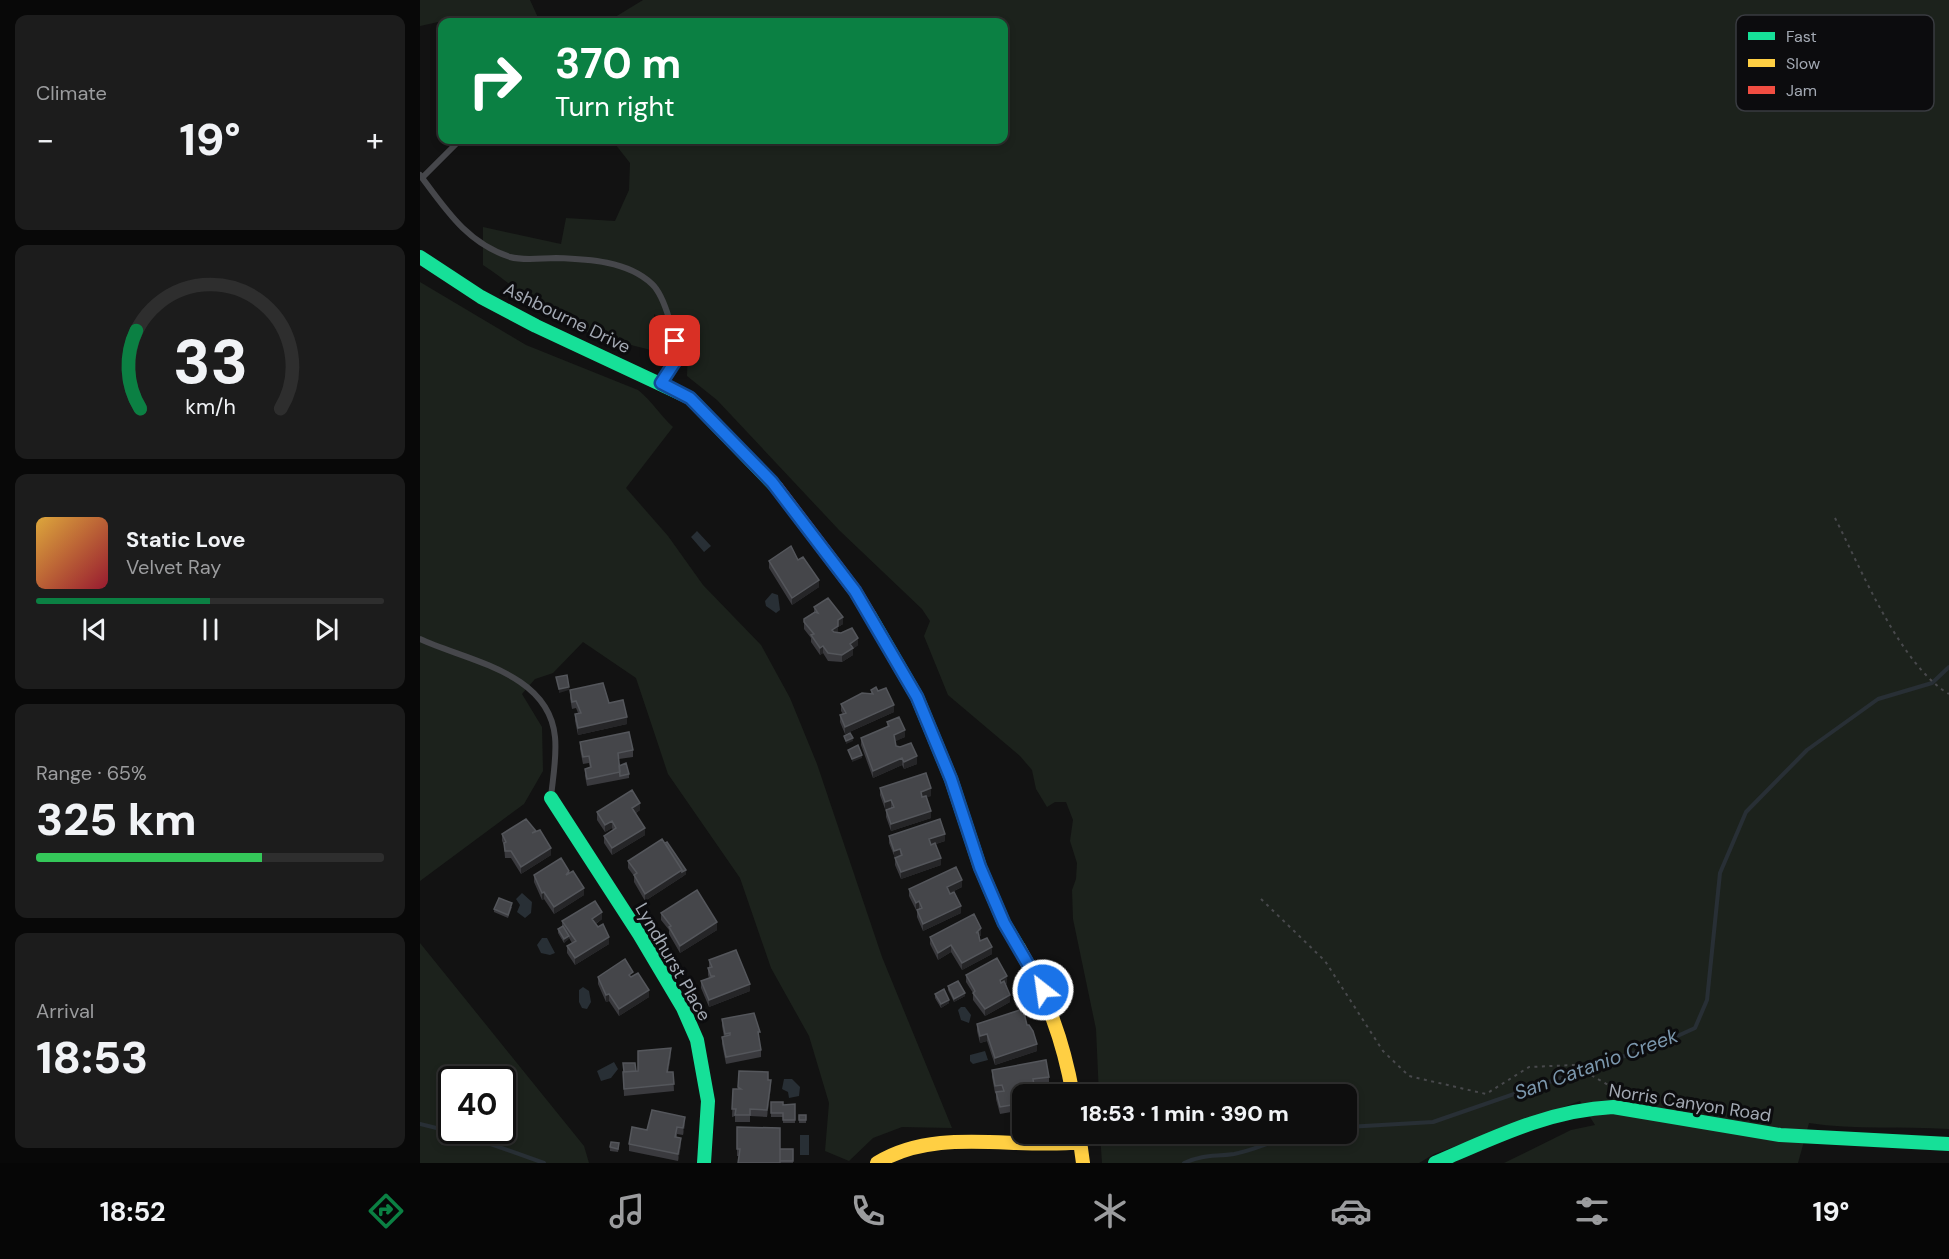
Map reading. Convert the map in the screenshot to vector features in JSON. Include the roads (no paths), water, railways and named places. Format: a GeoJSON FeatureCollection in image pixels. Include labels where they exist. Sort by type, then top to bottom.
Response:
{"type":"FeatureCollection","features":[{"type":"Feature","properties":{"kind":"street","name":"Ashbourne Drive"},"geometry":{"type":"LineString","coordinates":[[420,257],[481,297],[536,326],[690,398],[772,482],[855,591],[917,697],[951,779],[980,867],[1004,923],[1043,990],[1065,1050],[1071,1084]]}},
{"type":"Feature","properties":{"kind":"street","name":"Lyndhurst Place"},"geometry":{"type":"LineString","coordinates":[[550,798],[650,953],[683,1008],[697,1040],[708,1101],[704,1163]]}},
{"type":"Feature","properties":{"kind":"street","name":"Norris Canyon Road"},"geometry":{"type":"LineString","coordinates":[[1435,1163],[1549,1117],[1591,1106],[1613,1107],[1780,1135],[1949,1144]]}},
{"type":"Feature","properties":{"kind":"street"},"geometry":{"type":"LineString","coordinates":[[877,1163],[901,1150],[923,1145],[1040,1144]]}},
{"type":"Feature","properties":{"kind":"street"},"geometry":{"type":"LineString","coordinates":[[1081,1144],[1083,1163]]}},
{"type":"Feature","properties":{"kind":"lane"},"geometry":{"type":"LineString","coordinates":[[456,144],[421,177],[442,206],[477,242],[513,258],[560,258],[617,264],[653,285],[672,324],[678,357],[661,383]]}},
{"type":"Feature","properties":{"kind":"lane"},"geometry":{"type":"LineString","coordinates":[[420,639],[484,663],[527,687],[538,697],[555,735],[550,798]]}},
{"type":"Feature","properties":{"kind":"waterway","name":"San Catanio Creek"},"geometry":{"type":"LineString","coordinates":[[1357,1126],[1433,1122],[1662,1043],[1695,1028],[1707,1000],[1720,873],[1746,812],[1807,750],[1878,699],[1932,683],[1949,667]]}},
{"type":"Feature","properties":{"kind":"waterway"},"geometry":{"type":"LineString","coordinates":[[420,1124],[465,1135],[544,1163]]}},
{"type":"Feature","properties":{"kind":"waterway","name":"San Catanio Creek"},"geometry":{"type":"LineString","coordinates":[[1184,1163],[1204,1157],[1234,1154],[1266,1144]]}}]}
